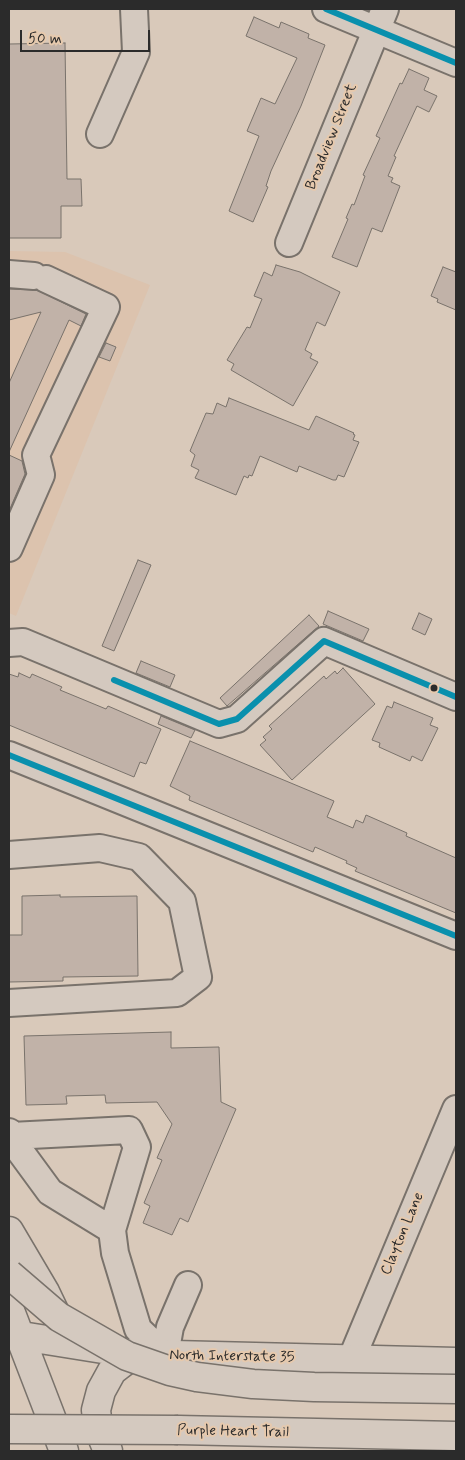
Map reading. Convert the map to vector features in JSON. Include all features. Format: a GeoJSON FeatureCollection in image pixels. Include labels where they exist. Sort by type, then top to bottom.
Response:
{"type":"FeatureCollection","features":[{"type":"Feature","properties":{"kind":"main road"},"geometry":{"type":"LineString","coordinates":[[9,1231],[45,1292],[56,1316],[86,1338],[134,1354]]}},
{"type":"Feature","properties":{"kind":"main road"},"geometry":{"type":"LineString","coordinates":[[9,1274],[59,1318],[127,1356],[170,1371],[197,1377],[252,1384],[456,1389]]}},
{"type":"Feature","properties":{"kind":"main road"},"geometry":{"type":"LineString","coordinates":[[9,1308],[14,1334],[64,1451]]}},
{"type":"Feature","properties":{"kind":"main road","name":"North Interstate 35"},"geometry":{"type":"LineString","coordinates":[[14,1334],[134,1354],[456,1362]]}},
{"type":"Feature","properties":{"kind":"main road"},"geometry":{"type":"LineString","coordinates":[[108,1451],[98,1428],[96,1410],[101,1391],[112,1371],[134,1354]]}},
{"type":"Feature","properties":{"kind":"main road","name":"Purple Heart Trail"},"geometry":{"type":"LineString","coordinates":[[9,1429],[178,1430],[456,1436]]}},
{"type":"Feature","properties":{"kind":"street"},"geometry":{"type":"LineString","coordinates":[[100,134],[136,52],[134,9]]}},
{"type":"Feature","properties":{"kind":"street"},"geometry":{"type":"LineString","coordinates":[[326,9],[381,19],[456,63]]}},
{"type":"Feature","properties":{"kind":"street","name":"Broadview Street"},"geometry":{"type":"LineString","coordinates":[[289,243],[381,19]]}},
{"type":"Feature","properties":{"kind":"street"},"geometry":{"type":"LineString","coordinates":[[9,274],[40,278],[106,307],[36,455],[41,475],[9,548]]}},
{"type":"Feature","properties":{"kind":"street"},"geometry":{"type":"LineString","coordinates":[[9,643],[23,642],[219,724],[237,719],[324,641],[456,697]]}},
{"type":"Feature","properties":{"kind":"street"},"geometry":{"type":"LineString","coordinates":[[9,755],[456,936]]}},
{"type":"Feature","properties":{"kind":"street"},"geometry":{"type":"LineString","coordinates":[[9,855],[100,848],[139,857],[182,901],[198,977],[177,993],[9,1003]]}},
{"type":"Feature","properties":{"kind":"street","name":"Clayton Lane"},"geometry":{"type":"LineString","coordinates":[[351,1360],[456,1109]]}},
{"type":"Feature","properties":{"kind":"street"},"geometry":{"type":"LineString","coordinates":[[112,1230],[50,1192],[17,1147],[10,1134],[128,1130],[137,1147],[112,1230],[115,1253],[138,1329],[165,1355]]}},
{"type":"Feature","properties":{"kind":"street"},"geometry":{"type":"LineString","coordinates":[[165,1355],[170,1327],[188,1284]]}},
{"type":"Feature","properties":{"kind":"shaded area"},"geometry":{"type":"Polygon","coordinates":[[[9,251],[65,252],[150,285],[16,616],[9,613],[9,251]]]}},
{"type":"Feature","properties":{"kind":"building"},"geometry":{"type":"Polygon","coordinates":[[[254,17],[279,28],[281,22],[309,34],[308,38],[325,45],[301,106],[271,171],[266,186],[268,187],[253,222],[229,211],[259,136],[247,131],[261,98],[275,104],[297,58],[246,36],[254,17]]]}},
{"type":"Feature","properties":{"kind":"building"},"geometry":{"type":"Polygon","coordinates":[[[65,43],[67,179],[81,179],[82,206],[61,206],[61,238],[9,238],[9,44],[65,43]]]}},
{"type":"Feature","properties":{"kind":"building"},"geometry":{"type":"Polygon","coordinates":[[[409,69],[429,78],[424,90],[437,96],[429,112],[417,106],[394,156],[396,157],[388,176],[393,178],[391,182],[400,186],[382,232],[372,228],[357,267],[332,257],[348,219],[346,218],[352,204],[354,205],[365,176],[363,175],[380,138],[376,136],[400,83],[402,84],[409,69]]]}},
{"type":"Feature","properties":{"kind":"building"},"geometry":{"type":"Polygon","coordinates":[[[276,265],[300,272],[340,292],[325,326],[317,322],[305,350],[312,354],[310,358],[318,362],[293,406],[231,370],[234,364],[227,360],[247,327],[250,328],[262,299],[254,296],[264,272],[272,276],[276,265]]]}},
{"type":"Feature","properties":{"kind":"building"},"geometry":{"type":"Polygon","coordinates":[[[443,267],[456,272],[456,310],[437,302],[438,299],[431,296],[443,267]]]}},
{"type":"Feature","properties":{"kind":"building"},"geometry":{"type":"Polygon","coordinates":[[[9,289],[37,290],[86,314],[81,326],[69,320],[9,452],[9,383],[41,312],[9,320],[9,289]]]}},
{"type":"Feature","properties":{"kind":"building"},"geometry":{"type":"Polygon","coordinates":[[[106,343],[116,347],[110,361],[99,357],[106,343]]]}},
{"type":"Feature","properties":{"kind":"building"},"geometry":{"type":"Polygon","coordinates":[[[229,398],[309,430],[316,416],[354,433],[353,440],[359,442],[344,477],[338,475],[336,480],[333,480],[299,466],[297,472],[260,456],[252,476],[249,475],[248,478],[244,476],[236,495],[195,478],[199,470],[191,466],[195,455],[190,451],[206,413],[213,414],[217,403],[226,407],[229,398]]]}},
{"type":"Feature","properties":{"kind":"building"},"geometry":{"type":"Polygon","coordinates":[[[9,455],[22,461],[25,474],[9,511],[9,455]]]}},
{"type":"Feature","properties":{"kind":"building"},"geometry":{"type":"Polygon","coordinates":[[[138,560],[151,565],[114,651],[102,646],[138,560]]]}},
{"type":"Feature","properties":{"kind":"building"},"geometry":{"type":"Polygon","coordinates":[[[328,611],[369,629],[363,641],[323,624],[328,611]]]}},
{"type":"Feature","properties":{"kind":"building"},"geometry":{"type":"Polygon","coordinates":[[[419,613],[432,619],[425,635],[412,629],[419,613]]]}},
{"type":"Feature","properties":{"kind":"building"},"geometry":{"type":"Polygon","coordinates":[[[309,615],[319,626],[227,706],[220,698],[309,615]]]}},
{"type":"Feature","properties":{"kind":"building"},"geometry":{"type":"Polygon","coordinates":[[[141,661],[175,675],[170,687],[136,673],[141,661]]]}},
{"type":"Feature","properties":{"kind":"building"},"geometry":{"type":"Polygon","coordinates":[[[343,668],[375,704],[292,780],[260,745],[266,740],[263,737],[272,729],[269,726],[324,676],[326,679],[335,671],[337,674],[343,668]]]}},
{"type":"Feature","properties":{"kind":"building"},"geometry":{"type":"Polygon","coordinates":[[[19,673],[30,678],[32,674],[62,687],[60,690],[106,709],[108,706],[161,729],[146,764],[140,762],[134,777],[9,725],[9,674],[18,677],[19,673]]]}},
{"type":"Feature","properties":{"kind":"building"},"geometry":{"type":"Polygon","coordinates":[[[394,702],[433,718],[430,725],[438,728],[422,761],[412,756],[410,761],[379,747],[380,743],[372,740],[387,706],[392,708],[394,702]]]}},
{"type":"Feature","properties":{"kind":"building"},"geometry":{"type":"Polygon","coordinates":[[[161,716],[195,730],[191,738],[158,724],[161,716]]]}},
{"type":"Feature","properties":{"kind":"building"},"geometry":{"type":"Polygon","coordinates":[[[190,741],[334,801],[327,817],[353,828],[356,820],[363,823],[366,815],[407,833],[406,836],[456,858],[456,913],[355,871],[357,868],[346,863],[347,861],[315,847],[313,852],[189,800],[190,796],[170,786],[190,741]]]}},
{"type":"Feature","properties":{"kind":"building"},"geometry":{"type":"Polygon","coordinates":[[[60,895],[60,897],[137,896],[138,976],[63,977],[63,981],[9,982],[9,935],[22,935],[22,896],[60,895]]]}},
{"type":"Feature","properties":{"kind":"building"},"geometry":{"type":"Polygon","coordinates":[[[171,1032],[171,1048],[219,1047],[221,1102],[236,1109],[188,1222],[180,1218],[172,1235],[143,1223],[150,1206],[144,1203],[162,1160],[157,1158],[172,1124],[157,1102],[106,1103],[105,1095],[66,1096],[67,1104],[26,1105],[24,1036],[171,1032]]]}},
{"type":"Feature","properties":{"kind":"transit line"},"geometry":{"type":"LineString","coordinates":[[326,9],[456,63]]}},
{"type":"Feature","properties":{"kind":"transit line"},"geometry":{"type":"LineString","coordinates":[[114,680],[219,724],[237,719],[324,641],[456,697]]}},
{"type":"Feature","properties":{"kind":"transit line"},"geometry":{"type":"LineString","coordinates":[[9,755],[456,936]]}}]}
